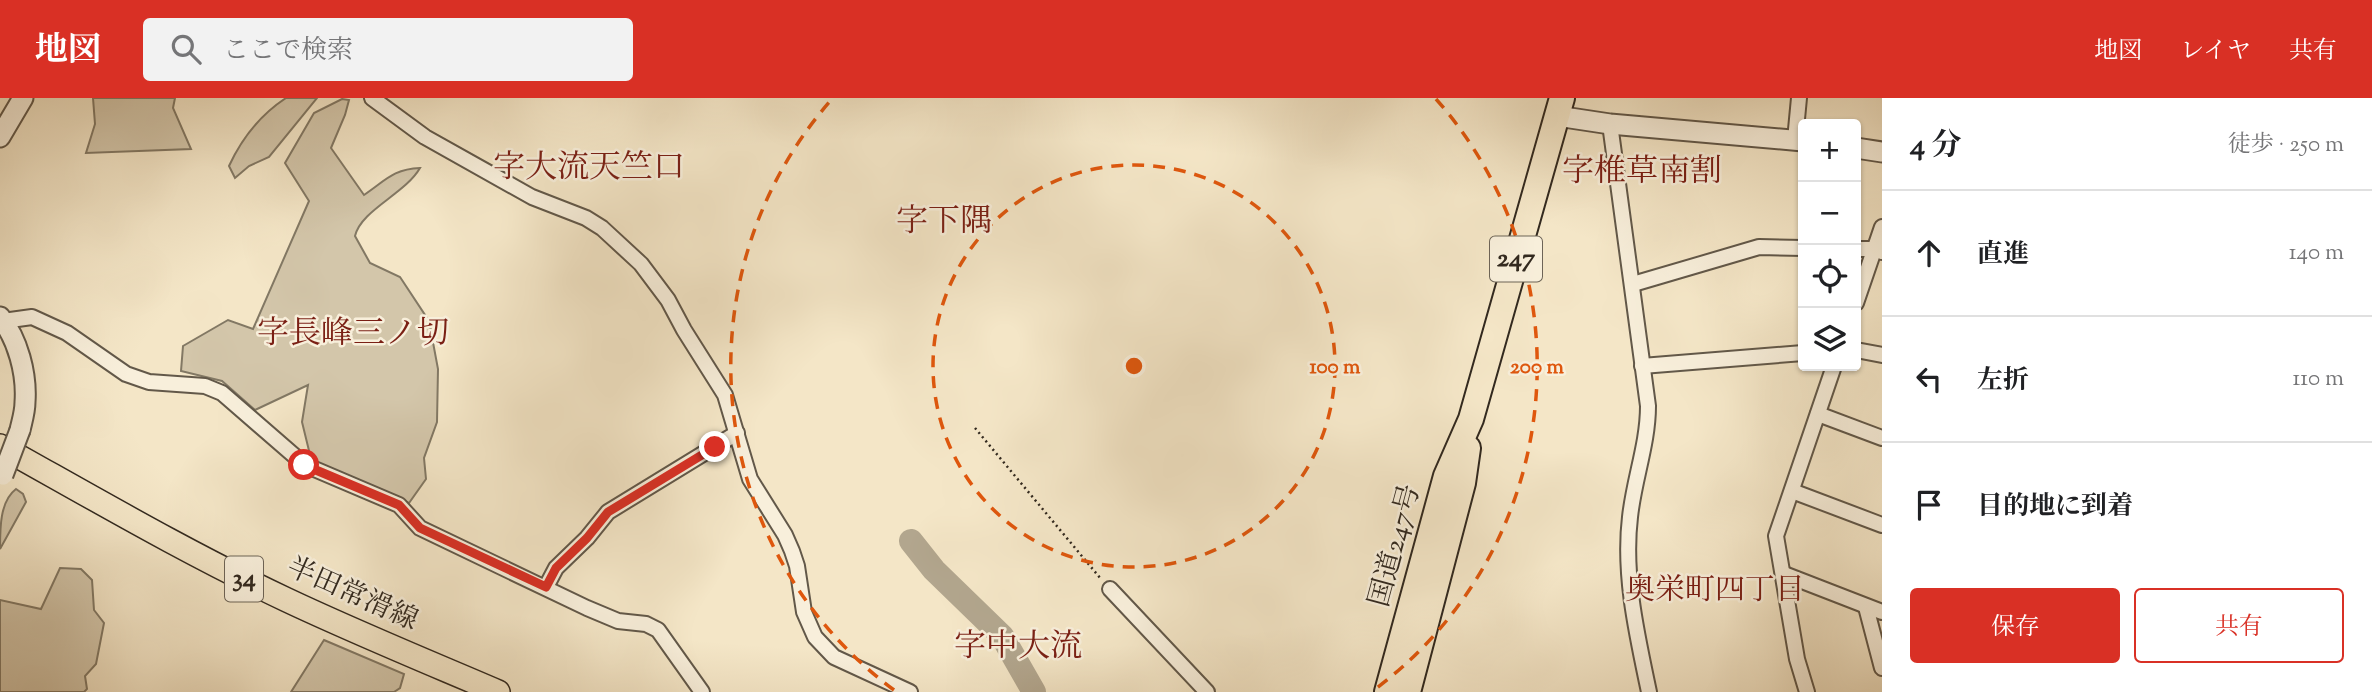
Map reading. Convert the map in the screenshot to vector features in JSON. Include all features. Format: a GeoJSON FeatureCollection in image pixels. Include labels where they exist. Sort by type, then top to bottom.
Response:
{"type":"FeatureCollection","features":[{"type":"Feature","properties":{"kind":"highway","name":"国道247号"},"geometry":{"type":"LineString","coordinates":[[1388,692],[1446,476],[1471,419],[1559,107]]}},
{"type":"Feature","properties":{"kind":"highway","name":"国道247号"},"geometry":{"type":"LineString","coordinates":[[1408,692],[1463,483],[1471,419]]}},
{"type":"Feature","properties":{"kind":"main road","name":"半田常滑線"},"geometry":{"type":"LineString","coordinates":[[0,446],[233,573],[330,619],[498,692]]}},
{"type":"Feature","properties":{"kind":"street"},"geometry":{"type":"LineString","coordinates":[[0,136],[23,98]]}},
{"type":"Feature","properties":{"kind":"street"},"geometry":{"type":"LineString","coordinates":[[372,98],[425,137],[533,197],[586,219],[618,240],[656,281],[721,386],[750,479],[792,551],[804,612],[815,637],[834,657],[910,692]]}},
{"type":"Feature","properties":{"kind":"street"},"geometry":{"type":"LineString","coordinates":[[1799,98],[1799,119]]}},
{"type":"Feature","properties":{"kind":"street"},"geometry":{"type":"LineString","coordinates":[[1559,107],[1610,124],[1798,141]]}},
{"type":"Feature","properties":{"kind":"street"},"geometry":{"type":"LineString","coordinates":[[1610,124],[1633,284],[1648,419],[1630,516],[1628,548],[1635,624],[1649,692]]}},
{"type":"Feature","properties":{"kind":"street"},"geometry":{"type":"LineString","coordinates":[[1861,149],[1882,152]]}},
{"type":"Feature","properties":{"kind":"street"},"geometry":{"type":"LineString","coordinates":[[1861,291],[1878,250],[1882,227]]}},
{"type":"Feature","properties":{"kind":"street"},"geometry":{"type":"LineString","coordinates":[[1633,284],[1759,247],[1798,248]]}},
{"type":"Feature","properties":{"kind":"street"},"geometry":{"type":"LineString","coordinates":[[1,478],[20,430],[26,402],[23,372],[16,345],[2,319],[32,317],[66,333],[126,373],[149,382],[205,386],[222,393],[304,465],[399,505],[420,528],[597,612],[618,621],[646,624],[658,630],[702,692]]}},
{"type":"Feature","properties":{"kind":"street"},"geometry":{"type":"LineString","coordinates":[[1861,351],[1882,355]]}},
{"type":"Feature","properties":{"kind":"street"},"geometry":{"type":"LineString","coordinates":[[1643,366],[1798,353]]}},
{"type":"Feature","properties":{"kind":"street"},"geometry":{"type":"LineString","coordinates":[[1807,692],[1797,659],[1776,536],[1832,371]]}},
{"type":"Feature","properties":{"kind":"street"},"geometry":{"type":"LineString","coordinates":[[1818,414],[1882,438]]}},
{"type":"Feature","properties":{"kind":"street"},"geometry":{"type":"LineString","coordinates":[[546,587],[556,568],[587,538],[608,512],[737,433]]}},
{"type":"Feature","properties":{"kind":"street"},"geometry":{"type":"LineString","coordinates":[[1792,491],[1882,525]]}},
{"type":"Feature","properties":{"kind":"street"},"geometry":{"type":"LineString","coordinates":[[1784,574],[1882,612]]}},
{"type":"Feature","properties":{"kind":"street"},"geometry":{"type":"LineString","coordinates":[[1110,589],[1207,692]]}},
{"type":"Feature","properties":{"kind":"street"},"geometry":{"type":"LineString","coordinates":[[1866,607],[1882,668]]}},
{"type":"Feature","properties":{"kind":"path"},"geometry":{"type":"LineString","coordinates":[[975,428],[1110,589]]}},
{"type":"Feature","properties":{"kind":"shaded area"},"geometry":{"type":"Polygon","coordinates":[[[93,98],[175,98],[173,108],[191,149],[86,153],[95,124],[93,98]]]}},
{"type":"Feature","properties":{"kind":"shaded area"},"geometry":{"type":"Polygon","coordinates":[[[286,98],[317,98],[269,157],[249,166],[235,178],[229,166],[240,146],[260,120],[286,98]]]}},
{"type":"Feature","properties":{"kind":"shaded area"},"geometry":{"type":"Polygon","coordinates":[[[342,99],[349,100],[331,148],[364,195],[396,173],[420,168],[404,186],[366,218],[355,236],[370,263],[400,277],[429,321],[438,369],[437,422],[424,458],[426,479],[409,503],[312,463],[302,422],[308,385],[255,410],[222,381],[181,371],[183,346],[228,320],[253,329],[309,201],[285,163],[314,113],[342,99]]]}},
{"type":"Feature","properties":{"kind":"shaded area"},"geometry":{"type":"Polygon","coordinates":[[[16,489],[23,494],[26,502],[0,549],[4,508],[16,489]]]}},
{"type":"Feature","properties":{"kind":"shaded area"},"geometry":{"type":"Polygon","coordinates":[[[60,568],[81,569],[92,580],[94,610],[104,623],[96,664],[85,676],[87,689],[84,692],[0,692],[0,600],[41,609],[60,568]]]}},
{"type":"Feature","properties":{"kind":"shaded area"},"geometry":{"type":"Polygon","coordinates":[[[324,640],[404,674],[400,688],[394,692],[291,692],[324,640]]]}},
{"type":"Feature","properties":{"kind":"waterway"},"geometry":{"type":"LineString","coordinates":[[911,541],[934,570],[1002,636],[1034,692]]}},
{"type":"Feature","properties":{"kind":"district","name":"字大流天竺口"},"geometry":{"type":"Point","coordinates":[589,169]}},
{"type":"Feature","properties":{"kind":"district","name":"字椎草南割"},"geometry":{"type":"Point","coordinates":[1642,173]}},
{"type":"Feature","properties":{"kind":"district","name":"字下隅"},"geometry":{"type":"Point","coordinates":[944,223]}},
{"type":"Feature","properties":{"kind":"district","name":"字長峰三ノ切"},"geometry":{"type":"Point","coordinates":[353,335]}},
{"type":"Feature","properties":{"kind":"district","name":"奥栄町四丁目"},"geometry":{"type":"Point","coordinates":[1715,591]}},
{"type":"Feature","properties":{"kind":"district","name":"字中大流"},"geometry":{"type":"Point","coordinates":[1018,648]}},
{"type":"Feature","properties":{"kind":"route"},"geometry":{"type":"LineString","coordinates":[[304,465],[399,505],[420,528],[546,587],[556,568],[587,538],[608,512],[715,447]]}}]}
